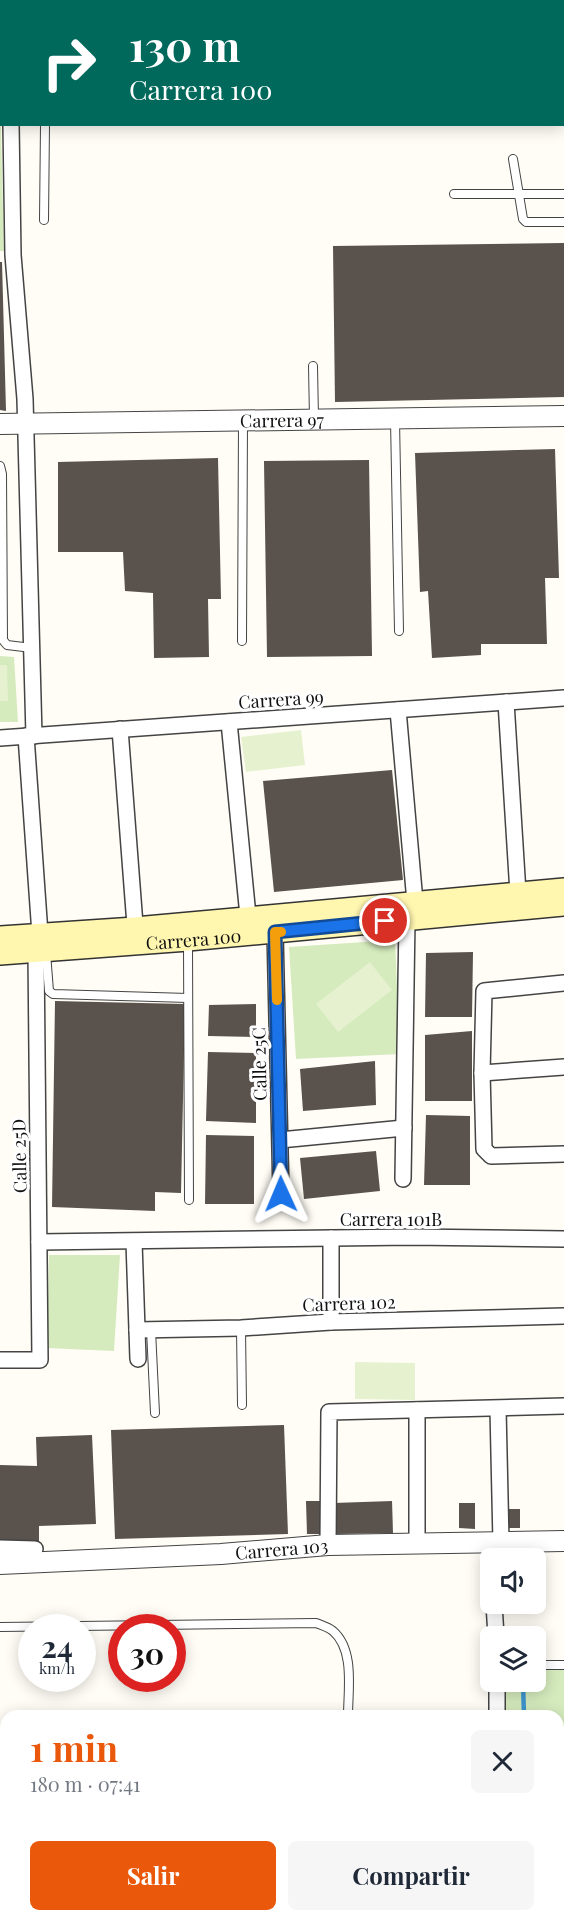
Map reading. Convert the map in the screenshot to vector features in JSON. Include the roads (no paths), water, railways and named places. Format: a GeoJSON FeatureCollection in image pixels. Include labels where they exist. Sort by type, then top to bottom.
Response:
{"type":"FeatureCollection","features":[{"type":"Feature","properties":{"kind":"main road","name":"Carrera 100"},"geometry":{"type":"LineString","coordinates":[[135,936],[188,940],[275,932],[518,893],[564,889]]}},
{"type":"Feature","properties":{"kind":"main road","name":"Carrera 100"},"geometry":{"type":"LineString","coordinates":[[0,954],[41,945],[135,936],[248,916],[564,905]]}},
{"type":"Feature","properties":{"kind":"main road","name":"Carrera 100"},"geometry":{"type":"LineString","coordinates":[[0,937],[41,945]]}},
{"type":"Feature","properties":{"kind":"street","name":"Calle 25D"},"geometry":{"type":"LineString","coordinates":[[0,1360],[40,1360],[41,945],[30,736],[32,648],[25,424],[13,255],[11,126]]}},
{"type":"Feature","properties":{"kind":"street","name":"Carrera 97"},"geometry":{"type":"LineString","coordinates":[[0,424],[564,416]]}},
{"type":"Feature","properties":{"kind":"street","name":"Carrera 99"},"geometry":{"type":"LineString","coordinates":[[0,738],[564,698]]}},
{"type":"Feature","properties":{"kind":"street"},"geometry":{"type":"LineString","coordinates":[[506,702],[518,893]]}},
{"type":"Feature","properties":{"kind":"street"},"geometry":{"type":"LineString","coordinates":[[398,710],[411,910],[403,1179]]}},
{"type":"Feature","properties":{"kind":"street"},"geometry":{"type":"LineString","coordinates":[[229,722],[248,916]]}},
{"type":"Feature","properties":{"kind":"street"},"geometry":{"type":"LineString","coordinates":[[120,729],[135,936]]}},
{"type":"Feature","properties":{"kind":"street","name":"Calle 25C"},"geometry":{"type":"LineString","coordinates":[[275,932],[281,1194]]}},
{"type":"Feature","properties":{"kind":"street"},"geometry":{"type":"LineString","coordinates":[[564,983],[484,991],[482,1073],[483,1149],[486,1153],[491,1156],[564,1154]]}},
{"type":"Feature","properties":{"kind":"street"},"geometry":{"type":"LineString","coordinates":[[482,1073],[564,1067]]}},
{"type":"Feature","properties":{"kind":"street"},"geometry":{"type":"LineString","coordinates":[[280,1140],[404,1128]]}},
{"type":"Feature","properties":{"kind":"street"},"geometry":{"type":"LineString","coordinates":[[331,1238],[331,1322]]}},
{"type":"Feature","properties":{"kind":"street","name":"Carrera 101B"},"geometry":{"type":"LineString","coordinates":[[39,1242],[331,1238],[564,1239]]}},
{"type":"Feature","properties":{"kind":"street"},"geometry":{"type":"LineString","coordinates":[[134,1242],[144,1330],[138,1359]]}},
{"type":"Feature","properties":{"kind":"street","name":"Carrera 102"},"geometry":{"type":"LineString","coordinates":[[144,1330],[564,1316]]}},
{"type":"Feature","properties":{"kind":"street"},"geometry":{"type":"LineString","coordinates":[[328,1545],[329,1412],[564,1406]]}},
{"type":"Feature","properties":{"kind":"street"},"geometry":{"type":"LineString","coordinates":[[495,1548],[498,1409]]}},
{"type":"Feature","properties":{"kind":"street"},"geometry":{"type":"LineString","coordinates":[[417,1410],[417,1544]]}},
{"type":"Feature","properties":{"kind":"street","name":"Carrera 103"},"geometry":{"type":"LineString","coordinates":[[0,1564],[221,1554],[328,1545],[417,1544],[495,1548],[564,1541]]}},
{"type":"Feature","properties":{"kind":"street"},"geometry":{"type":"LineString","coordinates":[[0,1548],[35,1549]]}},
{"type":"Feature","properties":{"kind":"street"},"geometry":{"type":"LineString","coordinates":[[497,1692],[497,1710]]}},
{"type":"Feature","properties":{"kind":"lane"},"geometry":{"type":"LineString","coordinates":[[44,220],[45,126]]}},
{"type":"Feature","properties":{"kind":"lane"},"geometry":{"type":"LineString","coordinates":[[513,159],[524,220],[564,222]]}},
{"type":"Feature","properties":{"kind":"lane"},"geometry":{"type":"LineString","coordinates":[[454,194],[564,194]]}},
{"type":"Feature","properties":{"kind":"lane"},"geometry":{"type":"LineString","coordinates":[[312,366],[314,420]]}},
{"type":"Feature","properties":{"kind":"lane"},"geometry":{"type":"LineString","coordinates":[[395,419],[399,631]]}},
{"type":"Feature","properties":{"kind":"lane"},"geometry":{"type":"LineString","coordinates":[[242,641],[243,421]]}},
{"type":"Feature","properties":{"kind":"lane"},"geometry":{"type":"LineString","coordinates":[[0,466],[2,474],[3,640],[8,645],[32,648]]}},
{"type":"Feature","properties":{"kind":"lane"},"geometry":{"type":"LineString","coordinates":[[188,940],[189,1200]]}},
{"type":"Feature","properties":{"kind":"lane"},"geometry":{"type":"LineString","coordinates":[[41,945],[49,991],[53,994],[188,998]]}},
{"type":"Feature","properties":{"kind":"lane"},"geometry":{"type":"LineString","coordinates":[[241,1328],[242,1405]]}},
{"type":"Feature","properties":{"kind":"lane"},"geometry":{"type":"LineString","coordinates":[[144,1330],[155,1413]]}},
{"type":"Feature","properties":{"kind":"lane"},"geometry":{"type":"LineString","coordinates":[[0,1627],[316,1623],[331,1629],[344,1647],[348,1661],[348,1710]]}},
{"type":"Feature","properties":{"kind":"lane"},"geometry":{"type":"LineString","coordinates":[[546,1665],[564,1665]]}},
{"type":"Feature","properties":{"kind":"waterway"},"geometry":{"type":"LineString","coordinates":[[523,1692],[524,1710]]}}]}
